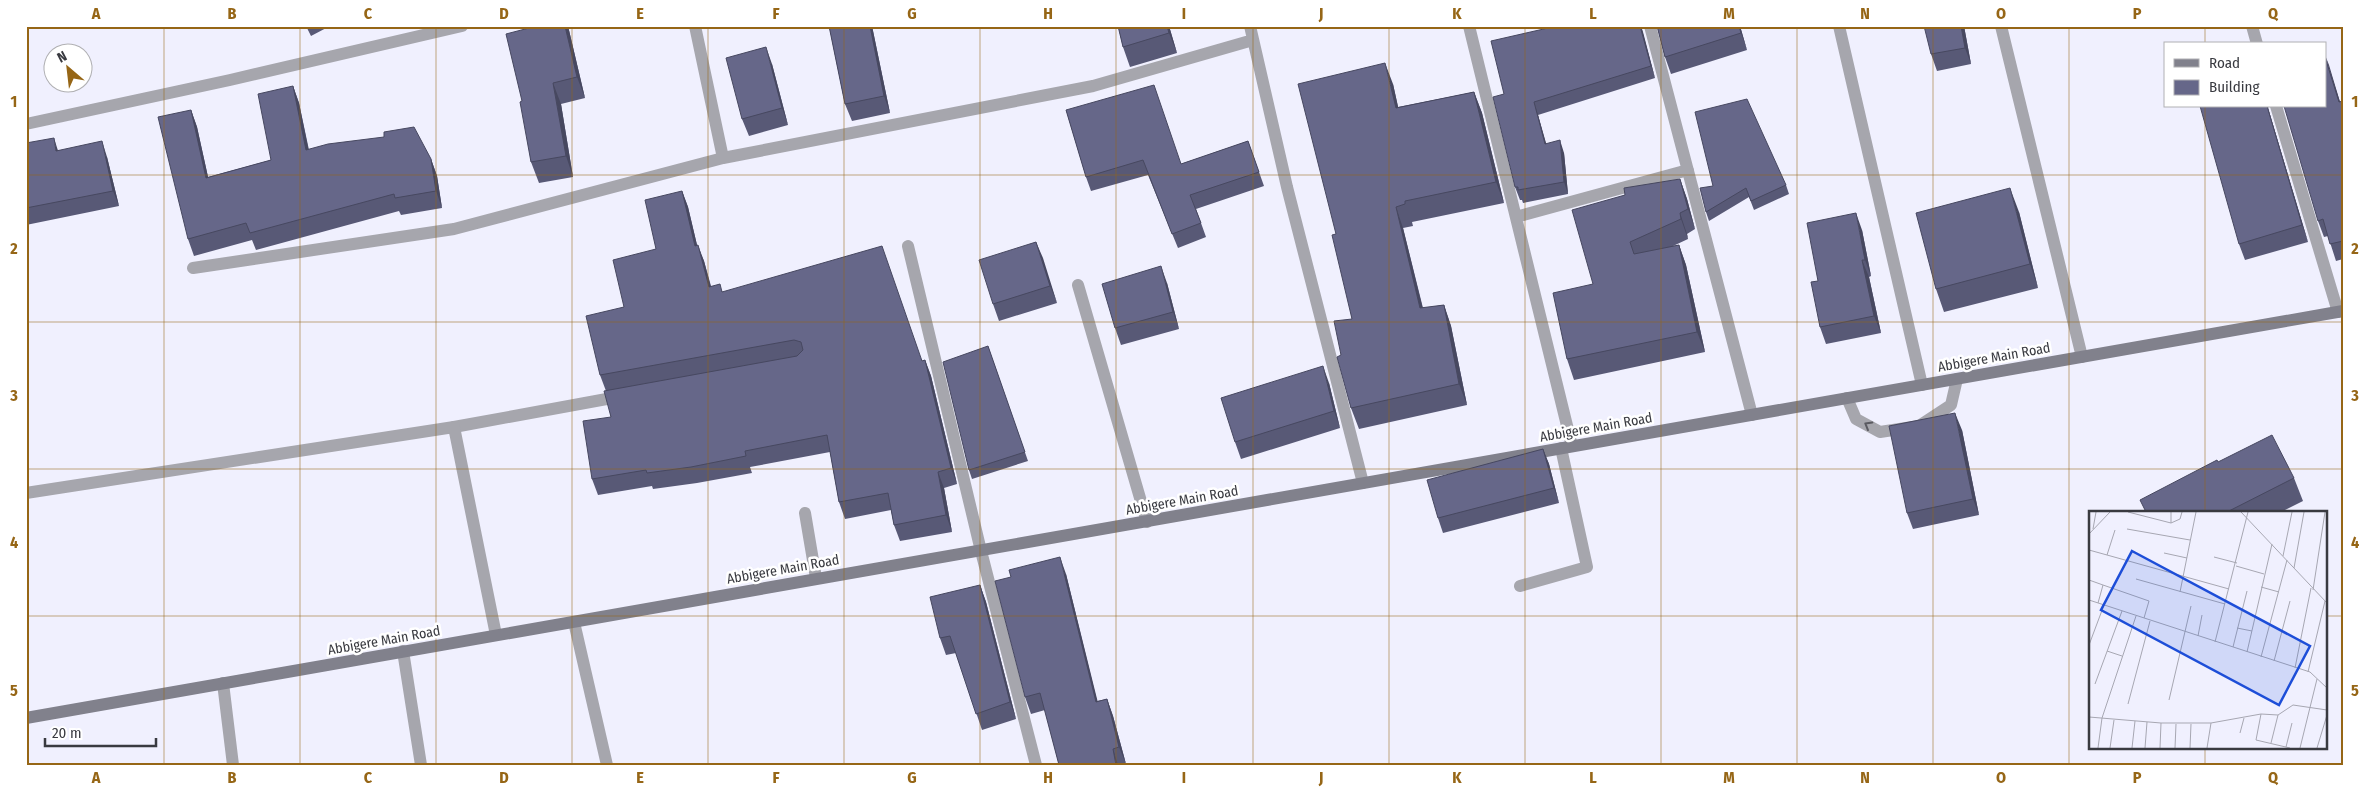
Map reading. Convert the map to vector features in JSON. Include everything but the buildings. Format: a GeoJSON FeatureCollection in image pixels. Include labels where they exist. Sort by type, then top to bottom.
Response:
{"type":"FeatureCollection","features":[{"type":"Feature","properties":{"kind":"main road","name":"Abbigere Main Road"},"geometry":{"type":"LineString","coordinates":[[26,718],[2340,312]]}},
{"type":"Feature","properties":{"kind":"street"},"geometry":{"type":"LineString","coordinates":[[26,124],[230,80],[462,26]]}},
{"type":"Feature","properties":{"kind":"street"},"geometry":{"type":"LineString","coordinates":[[695,26],[723,158]]}},
{"type":"Feature","properties":{"kind":"street"},"geometry":{"type":"LineString","coordinates":[[1250,26],[1286,187],[1363,483]]}},
{"type":"Feature","properties":{"kind":"street"},"geometry":{"type":"LineString","coordinates":[[1469,26],[1516,217],[1567,447],[1587,567],[1520,586]]}},
{"type":"Feature","properties":{"kind":"street"},"geometry":{"type":"LineString","coordinates":[[1650,26],[1752,414]]}},
{"type":"Feature","properties":{"kind":"street"},"geometry":{"type":"LineString","coordinates":[[1839,26],[1922,385]]}},
{"type":"Feature","properties":{"kind":"street"},"geometry":{"type":"LineString","coordinates":[[2001,26],[2082,357]]}},
{"type":"Feature","properties":{"kind":"street"},"geometry":{"type":"LineString","coordinates":[[2252,26],[2256,42]]}},
{"type":"Feature","properties":{"kind":"street"},"geometry":{"type":"LineString","coordinates":[[193,268],[454,229],[723,158],[1093,86],[1253,40]]}},
{"type":"Feature","properties":{"kind":"street"},"geometry":{"type":"LineString","coordinates":[[2277,108],[2340,312]]}},
{"type":"Feature","properties":{"kind":"street"},"geometry":{"type":"LineString","coordinates":[[1516,217],[1688,170]]}},
{"type":"Feature","properties":{"kind":"street"},"geometry":{"type":"LineString","coordinates":[[908,246],[981,551],[1036,765]]}},
{"type":"Feature","properties":{"kind":"street"},"geometry":{"type":"LineString","coordinates":[[1078,285],[1147,522]]}},
{"type":"Feature","properties":{"kind":"street"},"geometry":{"type":"LineString","coordinates":[[1847,398],[1856,418],[1880,432],[1919,426],[1951,405],[1957,379]]}},
{"type":"Feature","properties":{"kind":"street"},"geometry":{"type":"LineString","coordinates":[[26,493],[454,427],[639,393]]}},
{"type":"Feature","properties":{"kind":"street"},"geometry":{"type":"LineString","coordinates":[[454,427],[496,635]]}},
{"type":"Feature","properties":{"kind":"street"},"geometry":{"type":"LineString","coordinates":[[805,513],[816,578]]}},
{"type":"Feature","properties":{"kind":"street"},"geometry":{"type":"LineString","coordinates":[[574,622],[606,765]]}},
{"type":"Feature","properties":{"kind":"street"},"geometry":{"type":"LineString","coordinates":[[403,652],[421,765]]}},
{"type":"Feature","properties":{"kind":"street"},"geometry":{"type":"LineString","coordinates":[[223,683],[234,765]]}}]}
